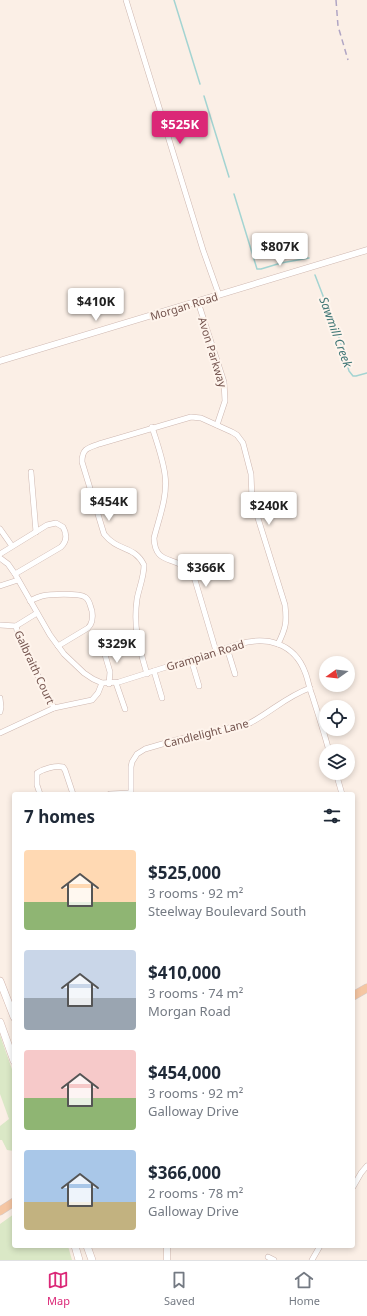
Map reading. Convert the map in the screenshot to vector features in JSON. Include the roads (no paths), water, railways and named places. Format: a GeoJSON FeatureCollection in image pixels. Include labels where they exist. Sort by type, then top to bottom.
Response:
{"type":"FeatureCollection","features":[{"type":"Feature","properties":{"kind":"main road"},"geometry":{"type":"LineString","coordinates":[[0,981],[12,1012]]}},
{"type":"Feature","properties":{"kind":"main road"},"geometry":{"type":"LineString","coordinates":[[355,995],[367,988]]}},
{"type":"Feature","properties":{"kind":"main road"},"geometry":{"type":"LineString","coordinates":[[0,1022],[12,1055]]}},
{"type":"Feature","properties":{"kind":"main road"},"geometry":{"type":"LineString","coordinates":[[0,1212],[12,1203]]}},
{"type":"Feature","properties":{"kind":"main road"},"geometry":{"type":"LineString","coordinates":[[76,1248],[79,1260]]}},
{"type":"Feature","properties":{"kind":"main road"},"geometry":{"type":"LineString","coordinates":[[89,1248],[92,1260]]}},
{"type":"Feature","properties":{"kind":"street"},"geometry":{"type":"LineString","coordinates":[[126,0],[203,250],[219,295]]}},
{"type":"Feature","properties":{"kind":"street","name":"Morgan Road"},"geometry":{"type":"LineString","coordinates":[[0,361],[367,250]]}},
{"type":"Feature","properties":{"kind":"street","name":"Avon Parkway"},"geometry":{"type":"LineString","coordinates":[[198,302],[224,382],[225,400],[217,425]]}},
{"type":"Feature","properties":{"kind":"street"},"geometry":{"type":"LineString","coordinates":[[147,674],[137,641],[136,631],[137,598],[144,565],[142,560],[132,551],[119,547],[111,542],[104,534],[85,474],[82,456],[88,447],[152,427],[191,417],[201,418],[237,435],[245,450],[251,474],[252,499],[285,605],[287,621],[286,627],[278,644]]}},
{"type":"Feature","properties":{"kind":"street"},"geometry":{"type":"LineString","coordinates":[[152,427],[161,454],[166,476],[163,502],[154,538],[154,544],[156,550],[164,559],[182,565],[192,574],[216,651]]}},
{"type":"Feature","properties":{"kind":"street"},"geometry":{"type":"LineString","coordinates":[[31,472],[36,532]]}},
{"type":"Feature","properties":{"kind":"street"},"geometry":{"type":"LineString","coordinates":[[0,554],[52,523],[56,523],[64,527],[66,537],[63,545],[14,574]]}},
{"type":"Feature","properties":{"kind":"street"},"geometry":{"type":"LineString","coordinates":[[0,529],[12,546]]}},
{"type":"Feature","properties":{"kind":"street","name":"Grampian Road"},"geometry":{"type":"LineString","coordinates":[[0,558],[8,564],[58,646],[84,672],[102,683],[116,683],[255,640],[264,640],[278,644],[290,650],[305,671],[327,744]]}},
{"type":"Feature","properties":{"kind":"street"},"geometry":{"type":"LineString","coordinates":[[0,586],[18,580]]}},
{"type":"Feature","properties":{"kind":"street"},"geometry":{"type":"LineString","coordinates":[[30,601],[48,595],[80,595],[87,598],[89,601],[92,613],[92,625],[58,646]]}},
{"type":"Feature","properties":{"kind":"street"},"geometry":{"type":"LineString","coordinates":[[0,625],[16,626],[37,613]]}},
{"type":"Feature","properties":{"kind":"street","name":"Galbraith Court"},"geometry":{"type":"LineString","coordinates":[[16,626],[18,635],[54,708]]}},
{"type":"Feature","properties":{"kind":"street"},"geometry":{"type":"LineString","coordinates":[[103,648],[110,672],[109,684]]}},
{"type":"Feature","properties":{"kind":"street"},"geometry":{"type":"LineString","coordinates":[[227,648],[235,674]]}},
{"type":"Feature","properties":{"kind":"street"},"geometry":{"type":"LineString","coordinates":[[191,659],[199,686]]}},
{"type":"Feature","properties":{"kind":"street"},"geometry":{"type":"LineString","coordinates":[[154,671],[162,698]]}},
{"type":"Feature","properties":{"kind":"street"},"geometry":{"type":"LineString","coordinates":[[0,733],[54,708],[92,700],[98,693],[102,683]]}},
{"type":"Feature","properties":{"kind":"street"},"geometry":{"type":"LineString","coordinates":[[116,683],[125,709]]}},
{"type":"Feature","properties":{"kind":"street","name":"Candlelight Lane"},"geometry":{"type":"LineString","coordinates":[[130,792],[130,767],[137,754],[145,750],[199,733],[250,723],[290,696],[310,688]]}},
{"type":"Feature","properties":{"kind":"street"},"geometry":{"type":"LineString","coordinates":[[0,698],[0,712]]}},
{"type":"Feature","properties":{"kind":"street"},"geometry":{"type":"LineString","coordinates":[[39,792],[36,773],[59,766],[66,770],[72,792]]}},
{"type":"Feature","properties":{"kind":"street"},"geometry":{"type":"LineString","coordinates":[[338,780],[341,792]]}},
{"type":"Feature","properties":{"kind":"street"},"geometry":{"type":"LineString","coordinates":[[355,1184],[367,1166]]}},
{"type":"Feature","properties":{"kind":"street"},"geometry":{"type":"LineString","coordinates":[[167,1248],[167,1260]]}},
{"type":"Feature","properties":{"kind":"street"},"geometry":{"type":"LineString","coordinates":[[312,1260],[319,1248]]}},
{"type":"Feature","properties":{"kind":"street"},"geometry":{"type":"LineString","coordinates":[[268,1257],[274,1260]]}},
{"type":"Feature","properties":{"kind":"waterway","name":"Sawmill Creek"},"geometry":{"type":"LineString","coordinates":[[174,0],[200,84]]}},
{"type":"Feature","properties":{"kind":"waterway","name":"Sawmill Creek"},"geometry":{"type":"LineString","coordinates":[[204,96],[229,177]]}},
{"type":"Feature","properties":{"kind":"waterway","name":"Sawmill Creek"},"geometry":{"type":"LineString","coordinates":[[234,194],[257,269],[309,258]]}},
{"type":"Feature","properties":{"kind":"waterway","name":"Sawmill Creek"},"geometry":{"type":"LineString","coordinates":[[315,275],[340,340],[349,371],[353,376],[367,373]]}},
{"type":"Feature","properties":{"kind":"railway"},"geometry":{"type":"LineString","coordinates":[[336,0],[338,26],[348,60]]}}]}
